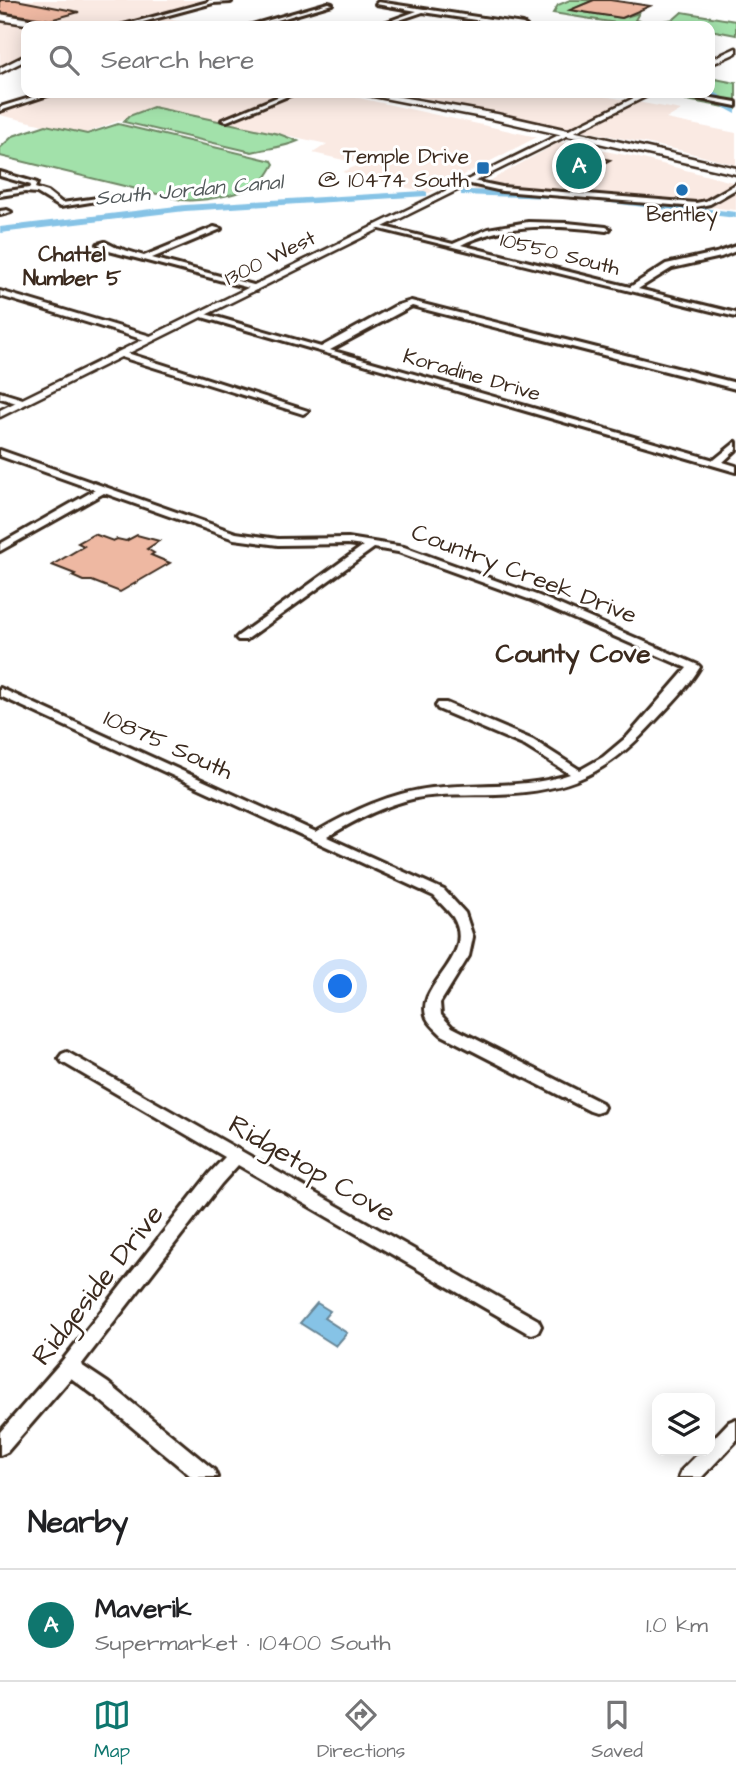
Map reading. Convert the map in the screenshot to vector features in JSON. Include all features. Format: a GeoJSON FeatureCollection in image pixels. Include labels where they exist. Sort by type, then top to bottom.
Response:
{"type":"FeatureCollection","features":[{"type":"Feature","properties":{"kind":"main road"},"geometry":{"type":"LineString","coordinates":[[0,19],[21,24]]}},
{"type":"Feature","properties":{"kind":"main road"},"geometry":{"type":"LineString","coordinates":[[0,19],[21,22]]}},
{"type":"Feature","properties":{"kind":"main road"},"geometry":{"type":"LineString","coordinates":[[399,98],[736,171]]}},
{"type":"Feature","properties":{"kind":"main road"},"geometry":{"type":"LineString","coordinates":[[562,134],[736,178]]}},
{"type":"Feature","properties":{"kind":"street"},"geometry":{"type":"LineString","coordinates":[[145,21],[212,2],[229,2],[226,0]]}},
{"type":"Feature","properties":{"kind":"street"},"geometry":{"type":"LineString","coordinates":[[378,3],[493,21]]}},
{"type":"Feature","properties":{"kind":"street"},"geometry":{"type":"LineString","coordinates":[[270,21],[330,4]]}},
{"type":"Feature","properties":{"kind":"street"},"geometry":{"type":"LineString","coordinates":[[392,21],[424,10]]}},
{"type":"Feature","properties":{"kind":"street"},"geometry":{"type":"LineString","coordinates":[[715,58],[736,50]]}},
{"type":"Feature","properties":{"kind":"street"},"geometry":{"type":"LineString","coordinates":[[0,71],[21,60]]}},
{"type":"Feature","properties":{"kind":"street"},"geometry":{"type":"LineString","coordinates":[[0,109],[35,98]]}},
{"type":"Feature","properties":{"kind":"street"},"geometry":{"type":"LineString","coordinates":[[225,120],[280,98]]}},
{"type":"Feature","properties":{"kind":"street","name":"1300 West"},"geometry":{"type":"LineString","coordinates":[[0,414],[638,98]]}},
{"type":"Feature","properties":{"kind":"street"},"geometry":{"type":"LineString","coordinates":[[702,98],[736,104]]}},
{"type":"Feature","properties":{"kind":"street"},"geometry":{"type":"LineString","coordinates":[[0,174],[35,184],[32,188]]}},
{"type":"Feature","properties":{"kind":"street"},"geometry":{"type":"LineString","coordinates":[[468,182],[502,189],[696,205],[708,203],[736,186]]}},
{"type":"Feature","properties":{"kind":"street"},"geometry":{"type":"LineString","coordinates":[[0,194],[32,188],[47,192],[60,205]]}},
{"type":"Feature","properties":{"kind":"street"},"geometry":{"type":"LineString","coordinates":[[47,207],[112,198]]}},
{"type":"Feature","properties":{"kind":"street"},"geometry":{"type":"LineString","coordinates":[[454,246],[482,232],[517,225],[556,224],[606,229]]}},
{"type":"Feature","properties":{"kind":"street","name":"10550 South"},"geometry":{"type":"LineString","coordinates":[[376,228],[736,315]]}},
{"type":"Feature","properties":{"kind":"street"},"geometry":{"type":"LineString","coordinates":[[145,258],[217,229]]}},
{"type":"Feature","properties":{"kind":"street"},"geometry":{"type":"LineString","coordinates":[[102,244],[254,288]]}},
{"type":"Feature","properties":{"kind":"street"},"geometry":{"type":"LineString","coordinates":[[630,289],[669,266],[736,248]]}},
{"type":"Feature","properties":{"kind":"street"},"geometry":{"type":"LineString","coordinates":[[0,293],[151,339]]}},
{"type":"Feature","properties":{"kind":"street"},"geometry":{"type":"LineString","coordinates":[[323,350],[398,307],[411,303],[736,386]]}},
{"type":"Feature","properties":{"kind":"street","name":"Koradine Drive"},"geometry":{"type":"LineString","coordinates":[[199,315],[736,469]]}},
{"type":"Feature","properties":{"kind":"street"},"geometry":{"type":"LineString","coordinates":[[121,354],[303,411]]}},
{"type":"Feature","properties":{"kind":"street"},"geometry":{"type":"LineString","coordinates":[[0,394],[23,402]]}},
{"type":"Feature","properties":{"kind":"street"},"geometry":{"type":"LineString","coordinates":[[716,463],[736,445]]}},
{"type":"Feature","properties":{"kind":"street","name":"Country Creek Drive"},"geometry":{"type":"LineString","coordinates":[[0,453],[234,536],[278,542],[348,541],[417,555],[535,597],[694,667],[688,677],[608,760],[580,775],[517,791],[431,792],[389,801],[348,818],[319,836]]}},
{"type":"Feature","properties":{"kind":"street"},"geometry":{"type":"LineString","coordinates":[[0,548],[102,490]]}},
{"type":"Feature","properties":{"kind":"street"},"geometry":{"type":"LineString","coordinates":[[242,638],[373,544]]}},
{"type":"Feature","properties":{"kind":"street","name":"10875 South"},"geometry":{"type":"LineString","coordinates":[[0,692],[423,884],[453,905],[465,932],[465,946],[457,967],[432,1001],[430,1014],[434,1020],[447,1031],[596,1107]]}},
{"type":"Feature","properties":{"kind":"street"},"geometry":{"type":"LineString","coordinates":[[442,706],[529,743],[580,775]]}},
{"type":"Feature","properties":{"kind":"street","name":"Ridgetop Cove"},"geometry":{"type":"LineString","coordinates":[[66,1058],[532,1326]]}},
{"type":"Feature","properties":{"kind":"street","name":"Ridgeside Drive"},"geometry":{"type":"LineString","coordinates":[[0,1446],[69,1367],[215,1179],[236,1156]]}},
{"type":"Feature","properties":{"kind":"street"},"geometry":{"type":"LineString","coordinates":[[69,1367],[101,1389],[207,1477]]}},
{"type":"Feature","properties":{"kind":"street"},"geometry":{"type":"LineString","coordinates":[[689,1477],[736,1428]]}},
{"type":"Feature","properties":{"kind":"shaded area"},"geometry":{"type":"Polygon","coordinates":[[[0,0],[202,0],[160,17],[183,21],[21,21],[21,57],[0,69],[0,0]]]}},
{"type":"Feature","properties":{"kind":"shaded area"},"geometry":{"type":"Polygon","coordinates":[[[40,98],[359,98],[537,137],[429,193],[342,172],[361,164],[313,153],[327,144],[156,107],[83,134],[0,115],[0,111],[40,98]]]}},
{"type":"Feature","properties":{"kind":"shaded area"},"geometry":{"type":"Polygon","coordinates":[[[423,98],[615,98],[681,110],[666,119],[736,133],[736,165],[679,150],[423,98]]]}},
{"type":"Feature","properties":{"kind":"shaded area"},"geometry":{"type":"Polygon","coordinates":[[[560,142],[635,157],[736,183],[736,210],[616,197],[473,190],[560,142]]]}},
{"type":"Feature","properties":{"kind":"green space"},"geometry":{"type":"Polygon","coordinates":[[[570,0],[594,0],[571,10],[622,18],[639,13],[635,20],[640,21],[604,21],[553,13],[558,5],[570,0]]]}},
{"type":"Feature","properties":{"kind":"green space"},"geometry":{"type":"Polygon","coordinates":[[[682,12],[736,21],[736,35],[715,31],[715,21],[663,21],[674,19],[682,12]]]}},
{"type":"Feature","properties":{"kind":"green space"},"geometry":{"type":"Polygon","coordinates":[[[715,79],[736,83],[736,109],[676,98],[715,98],[715,79]]]}},
{"type":"Feature","properties":{"kind":"green space"},"geometry":{"type":"Polygon","coordinates":[[[153,107],[279,134],[298,141],[252,152],[124,122],[129,116],[153,107]]]}},
{"type":"Feature","properties":{"kind":"green space"},"geometry":{"type":"Polygon","coordinates":[[[118,124],[272,161],[274,164],[264,179],[248,189],[213,198],[182,200],[0,156],[0,148],[13,136],[46,125],[87,134],[118,124]]]}},
{"type":"Feature","properties":{"kind":"water"},"geometry":{"type":"Polygon","coordinates":[[[317,1303],[330,1311],[324,1318],[347,1333],[336,1346],[300,1323],[317,1303]]]}},
{"type":"Feature","properties":{"kind":"building"},"geometry":{"type":"Polygon","coordinates":[[[0,0],[16,0],[79,12],[50,20],[0,12],[0,0]]]}},
{"type":"Feature","properties":{"kind":"building"},"geometry":{"type":"Polygon","coordinates":[[[594,0],[650,6],[622,18],[570,10],[594,0]]]}},
{"type":"Feature","properties":{"kind":"building"},"geometry":{"type":"Polygon","coordinates":[[[582,154],[610,160],[588,172],[561,165],[582,154]]]}},
{"type":"Feature","properties":{"kind":"building"},"geometry":{"type":"Polygon","coordinates":[[[94,534],[113,541],[126,541],[137,535],[159,541],[147,549],[154,553],[151,555],[170,563],[120,592],[92,581],[83,581],[72,576],[75,574],[52,565],[84,546],[78,543],[94,534]]]}},
{"type":"Feature","properties":{"kind":"waterway","name":"South Jordan Canal"},"geometry":{"type":"LineString","coordinates":[[726,105],[736,112]]}},
{"type":"Feature","properties":{"kind":"waterway","name":"South Jordan Canal"},"geometry":{"type":"LineString","coordinates":[[464,193],[552,195]]}},
{"type":"Feature","properties":{"kind":"waterway","name":"South Jordan Canal"},"geometry":{"type":"LineString","coordinates":[[0,230],[185,208],[424,194]]}},
{"type":"Feature","properties":{"kind":"waterway","name":"South Jordan Canal"},"geometry":{"type":"LineString","coordinates":[[589,198],[736,215]]}},
{"type":"Feature","properties":{"kind":"place","name":"Maverik"},"geometry":{"type":"Point","coordinates":[579,166]}},
{"type":"Feature","properties":{"kind":"place","name":"Temple Drive @ 10474 South"},"geometry":{"type":"Point","coordinates":[483,168]}},
{"type":"Feature","properties":{"kind":"place","name":"Bentley"},"geometry":{"type":"Point","coordinates":[682,190]}},
{"type":"Feature","properties":{"kind":"district","name":"Chattel Number 5"},"geometry":{"type":"Point","coordinates":[72,266]}},
{"type":"Feature","properties":{"kind":"district","name":"County Cove"},"geometry":{"type":"Point","coordinates":[573,654]}}]}
